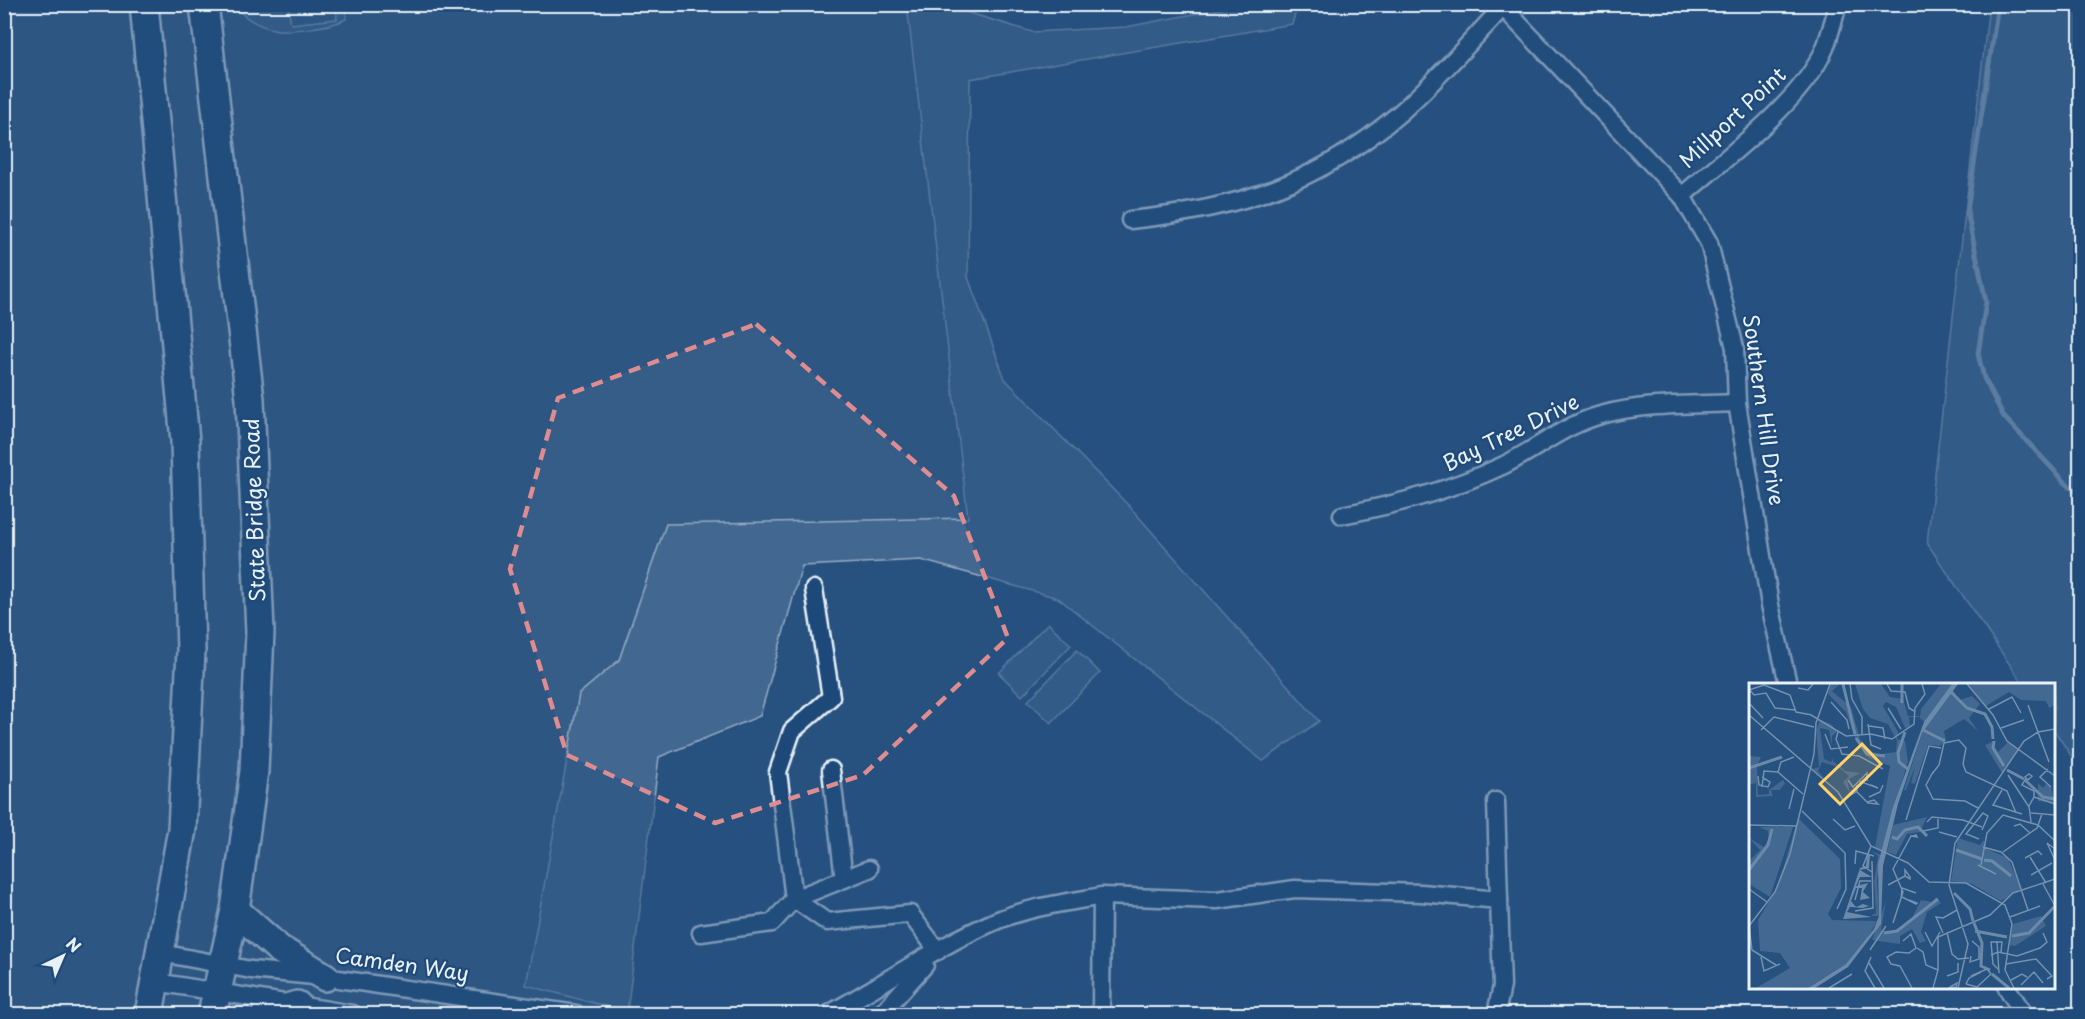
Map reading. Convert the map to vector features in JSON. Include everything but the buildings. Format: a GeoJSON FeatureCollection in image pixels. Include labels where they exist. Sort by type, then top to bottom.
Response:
{"type":"FeatureCollection","features":[{"type":"Feature","properties":{"kind":"highway"},"geometry":{"type":"LineString","coordinates":[[144,4],[185,441],[191,651],[182,829],[149,1014]]}},
{"type":"Feature","properties":{"kind":"highway","name":"State Bridge Road"},"geometry":{"type":"LineString","coordinates":[[204,4],[250,399],[260,632],[254,771],[235,910],[215,1003]]}},
{"type":"Feature","properties":{"kind":"highway"},"geometry":{"type":"LineString","coordinates":[[235,910],[279,949],[325,977]]}},
{"type":"Feature","properties":{"kind":"highway"},"geometry":{"type":"LineString","coordinates":[[266,1014],[297,1005]]}},
{"type":"Feature","properties":{"kind":"street","name":"Millport Point"},"geometry":{"type":"LineString","coordinates":[[1682,196],[1770,118],[1806,80],[1824,49],[1838,4]]}},
{"type":"Feature","properties":{"kind":"street","name":"Southern Hill Drive"},"geometry":{"type":"LineString","coordinates":[[1502,6],[1682,196],[1709,243],[1735,348],[1737,403],[1770,605],[1788,683]]}},
{"type":"Feature","properties":{"kind":"street"},"geometry":{"type":"LineString","coordinates":[[1130,220],[1188,214],[1238,203],[1286,186],[1331,163],[1368,139],[1402,111],[1502,6]]}},
{"type":"Feature","properties":{"kind":"street","name":"Bay Tree Drive"},"geometry":{"type":"LineString","coordinates":[[1342,515],[1405,503],[1457,487],[1506,464],[1566,428],[1600,415],[1636,408],[1737,403]]}},
{"type":"Feature","properties":{"kind":"street"},"geometry":{"type":"LineString","coordinates":[[814,589],[831,697],[792,731],[778,772],[794,899],[827,922],[910,914],[938,951]]}},
{"type":"Feature","properties":{"kind":"street"},"geometry":{"type":"LineString","coordinates":[[831,770],[844,879]]}},
{"type":"Feature","properties":{"kind":"street"},"geometry":{"type":"LineString","coordinates":[[1496,801],[1502,986],[1496,1014]]}},
{"type":"Feature","properties":{"kind":"street"},"geometry":{"type":"LineString","coordinates":[[701,933],[772,923],[794,899],[869,869]]}},
{"type":"Feature","properties":{"kind":"street"},"geometry":{"type":"LineString","coordinates":[[829,1014],[938,951],[1000,920],[1054,905],[1102,896],[1217,900],[1295,889],[1420,893],[1499,900]]}},
{"type":"Feature","properties":{"kind":"street"},"geometry":{"type":"LineString","coordinates":[[1101,1014],[1102,896]]}},
{"type":"Feature","properties":{"kind":"street"},"geometry":{"type":"LineString","coordinates":[[881,1014],[938,951]]}},
{"type":"Feature","properties":{"kind":"street","name":"Camden Way"},"geometry":{"type":"LineString","coordinates":[[161,953],[222,966],[325,977],[576,1014]]}},
{"type":"Feature","properties":{"kind":"street"},"geometry":{"type":"LineString","coordinates":[[156,982],[215,1003],[297,1005],[354,1014]]}},
{"type":"Feature","properties":{"kind":"street"},"geometry":{"type":"LineString","coordinates":[[2008,989],[2024,1014]]}},
{"type":"Feature","properties":{"kind":"highlighted area"},"geometry":{"type":"Polygon","coordinates":[[[756,324],[954,496],[1008,638],[863,775],[715,823],[567,755],[510,569],[558,398],[756,324]]]}},
{"type":"Feature","properties":{"kind":"shaded area"},"geometry":{"type":"Polygon","coordinates":[[[5,5],[907,5],[968,518],[666,524],[619,660],[579,694],[527,985],[627,1012],[627,1014],[5,1014],[5,5]]]}},
{"type":"Feature","properties":{"kind":"shaded area"},"geometry":{"type":"Polygon","coordinates":[[[234,5],[288,5],[291,24],[337,19],[336,5],[346,5],[346,19],[311,28],[280,30],[256,23],[234,5]]]}},
{"type":"Feature","properties":{"kind":"shaded area"},"geometry":{"type":"Polygon","coordinates":[[[907,5],[951,5],[953,8],[1032,32],[1126,27],[1241,5],[1298,5],[1292,24],[970,79],[968,277],[1005,379],[1130,507],[1319,721],[1263,761],[1058,598],[921,560],[802,566],[760,716],[659,757],[627,1012],[526,985],[579,694],[619,660],[666,524],[968,518],[907,5]]]}},
{"type":"Feature","properties":{"kind":"shaded area"},"geometry":{"type":"Polygon","coordinates":[[[1989,5],[2080,5],[2080,769],[2055,732],[2055,683],[2022,683],[1927,543],[1989,5]]]}},
{"type":"Feature","properties":{"kind":"shaded area"},"geometry":{"type":"Polygon","coordinates":[[[1048,623],[1071,645],[1022,696],[999,673],[1048,623]]]}},
{"type":"Feature","properties":{"kind":"shaded area"},"geometry":{"type":"Polygon","coordinates":[[[1077,650],[1100,673],[1051,723],[1028,701],[1077,650]]]}},
{"type":"Feature","properties":{"kind":"waterway"},"geometry":{"type":"LineString","coordinates":[[1998,4],[1967,211],[1986,302],[1978,354],[1984,378],[2004,417],[2080,495]]}}]}
